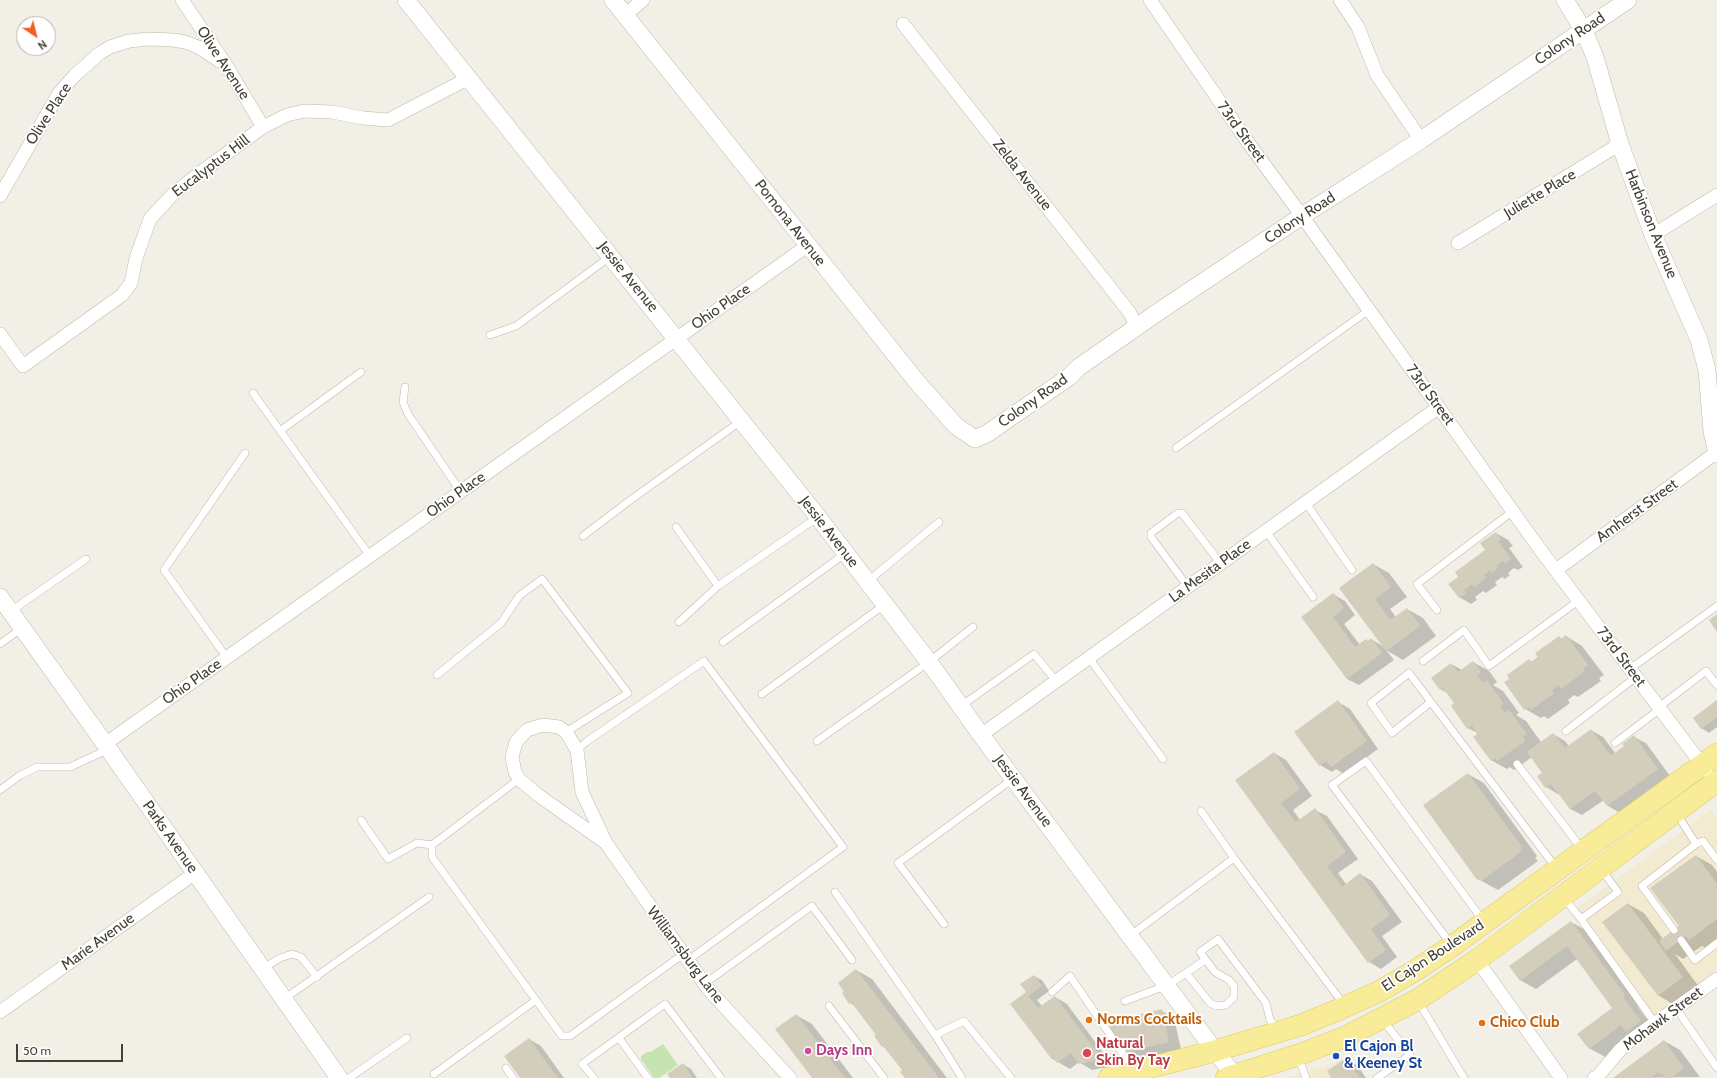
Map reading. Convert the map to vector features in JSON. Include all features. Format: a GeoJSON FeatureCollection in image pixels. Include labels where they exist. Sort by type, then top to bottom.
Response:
{"type":"FeatureCollection","features":[{"type":"Feature","properties":{"kind":"main road","name":"El Cajon Boulevard"},"geometry":{"type":"LineString","coordinates":[[1109,1078],[1215,1051],[1280,1031],[1346,1007],[1380,991],[1416,970],[1452,946],[1710,759]]}},
{"type":"Feature","properties":{"kind":"main road","name":"El Cajon Boulevard"},"geometry":{"type":"LineString","coordinates":[[1232,1077],[1345,1038],[1418,1000],[1477,960],[1716,783]]}},
{"type":"Feature","properties":{"kind":"street","name":"Olive Avenue"},"geometry":{"type":"LineString","coordinates":[[182,0],[226,65],[263,127]]}},
{"type":"Feature","properties":{"kind":"street","name":"Jessie Avenue"},"geometry":{"type":"LineString","coordinates":[[406,0],[818,516],[1168,985],[1232,1077]]}},
{"type":"Feature","properties":{"kind":"street","name":"Pomona Avenue"},"geometry":{"type":"LineString","coordinates":[[613,0],[921,388],[956,426],[975,439]]}},
{"type":"Feature","properties":{"kind":"street"},"geometry":{"type":"LineString","coordinates":[[625,14],[643,0]]}},
{"type":"Feature","properties":{"kind":"street","name":"73rd Street"},"geometry":{"type":"LineString","coordinates":[[1150,0],[1243,135],[1578,601],[1660,708],[1710,759],[1716,783]]}},
{"type":"Feature","properties":{"kind":"street"},"geometry":{"type":"LineString","coordinates":[[1340,0],[1358,27],[1377,75],[1421,140]]}},
{"type":"Feature","properties":{"kind":"street","name":"Harbinson Avenue"},"geometry":{"type":"LineString","coordinates":[[1565,0],[1584,31],[1595,57],[1620,144],[1653,235],[1694,326],[1703,354],[1709,385],[1712,431],[1717,453]]}},
{"type":"Feature","properties":{"kind":"street","name":"Colony Road"},"geometry":{"type":"LineString","coordinates":[[975,439],[988,433],[1070,377],[1080,367],[1302,216],[1421,140],[1628,0]]}},
{"type":"Feature","properties":{"kind":"street","name":"Zelda Avenue"},"geometry":{"type":"LineString","coordinates":[[903,24],[1130,313],[1137,328]]}},
{"type":"Feature","properties":{"kind":"street","name":"Olive Place"},"geometry":{"type":"LineString","coordinates":[[0,196],[59,93],[75,75],[100,53],[114,45],[129,40],[172,40],[186,42],[198,47],[226,65]]}},
{"type":"Feature","properties":{"kind":"street","name":"Eucalyptus Hill"},"geometry":{"type":"LineString","coordinates":[[0,334],[23,366],[122,296],[131,283],[136,258],[150,219],[173,194],[263,127],[287,115],[304,111],[332,112],[363,118],[388,120],[469,78]]}},
{"type":"Feature","properties":{"kind":"street","name":"Juliette Place"},"geometry":{"type":"LineString","coordinates":[[1458,243],[1620,144]]}},
{"type":"Feature","properties":{"kind":"street"},"geometry":{"type":"LineString","coordinates":[[1653,235],[1717,195]]}},
{"type":"Feature","properties":{"kind":"street","name":"Ohio Place"},"geometry":{"type":"LineString","coordinates":[[107,746],[227,658],[807,246]]}},
{"type":"Feature","properties":{"kind":"street","name":"La Mesita Place"},"geometry":{"type":"LineString","coordinates":[[981,735],[1439,407]]}},
{"type":"Feature","properties":{"kind":"street","name":"Amherst Street"},"geometry":{"type":"LineString","coordinates":[[1556,570],[1717,453]]}},
{"type":"Feature","properties":{"kind":"street","name":"Parks Avenue"},"geometry":{"type":"LineString","coordinates":[[0,596],[107,746],[338,1077]]}},
{"type":"Feature","properties":{"kind":"street"},"geometry":{"type":"LineString","coordinates":[[518,779],[514,772],[512,757],[516,742],[521,736],[534,727],[543,725],[559,727],[566,732]]}},
{"type":"Feature","properties":{"kind":"street","name":"Williamsburg Lane"},"geometry":{"type":"LineString","coordinates":[[566,732],[578,750],[582,792],[606,843],[704,984],[790,1078]]}},
{"type":"Feature","properties":{"kind":"street","name":"Williamsburg Lane"},"geometry":{"type":"LineString","coordinates":[[518,779],[606,843]]}},
{"type":"Feature","properties":{"kind":"street","name":"Marie Avenue"},"geometry":{"type":"LineString","coordinates":[[0,1012],[195,872]]}},
{"type":"Feature","properties":{"kind":"street"},"geometry":{"type":"LineString","coordinates":[[1477,960],[1561,1078]]}},
{"type":"Feature","properties":{"kind":"street","name":"Mohawk Street"},"geometry":{"type":"LineString","coordinates":[[1594,1078],[1598,1076],[1620,1050],[1630,1041],[1717,979]]}},
{"type":"Feature","properties":{"kind":"lane"},"geometry":{"type":"LineString","coordinates":[[490,335],[516,326],[611,256]]}},
{"type":"Feature","properties":{"kind":"lane"},"geometry":{"type":"LineString","coordinates":[[1176,448],[1369,310]]}},
{"type":"Feature","properties":{"kind":"lane"},"geometry":{"type":"LineString","coordinates":[[280,431],[361,372]]}},
{"type":"Feature","properties":{"kind":"lane"},"geometry":{"type":"LineString","coordinates":[[405,387],[403,402],[408,414],[461,492]]}},
{"type":"Feature","properties":{"kind":"lane"},"geometry":{"type":"LineString","coordinates":[[253,393],[370,556]]}},
{"type":"Feature","properties":{"kind":"lane"},"geometry":{"type":"LineString","coordinates":[[583,536],[629,501],[741,421]]}},
{"type":"Feature","properties":{"kind":"lane"},"geometry":{"type":"LineString","coordinates":[[227,658],[164,570],[246,453]]}},
{"type":"Feature","properties":{"kind":"lane"},"geometry":{"type":"LineString","coordinates":[[1306,503],[1352,570]]}},
{"type":"Feature","properties":{"kind":"lane"},"geometry":{"type":"LineString","coordinates":[[1437,610],[1417,584],[1513,511]]}},
{"type":"Feature","properties":{"kind":"lane"},"geometry":{"type":"LineString","coordinates":[[1188,587],[1150,537],[1151,534],[1178,513],[1182,513],[1221,564]]}},
{"type":"Feature","properties":{"kind":"lane"},"geometry":{"type":"LineString","coordinates":[[679,622],[718,586],[818,516]]}},
{"type":"Feature","properties":{"kind":"lane"},"geometry":{"type":"LineString","coordinates":[[867,582],[939,522]]}},
{"type":"Feature","properties":{"kind":"lane"},"geometry":{"type":"LineString","coordinates":[[676,527],[718,586]]}},
{"type":"Feature","properties":{"kind":"lane"},"geometry":{"type":"LineString","coordinates":[[1266,531],[1313,597]]}},
{"type":"Feature","properties":{"kind":"lane"},"geometry":{"type":"LineString","coordinates":[[723,642],[846,553]]}},
{"type":"Feature","properties":{"kind":"lane"},"geometry":{"type":"LineString","coordinates":[[11,612],[86,559]]}},
{"type":"Feature","properties":{"kind":"lane"},"geometry":{"type":"LineString","coordinates":[[437,676],[501,623],[519,596],[542,578],[628,693],[566,732]]}},
{"type":"Feature","properties":{"kind":"lane"},"geometry":{"type":"LineString","coordinates":[[1423,661],[1464,630],[1490,666],[1578,601]]}},
{"type":"Feature","properties":{"kind":"lane"},"geometry":{"type":"LineString","coordinates":[[762,694],[884,605]]}},
{"type":"Feature","properties":{"kind":"lane"},"geometry":{"type":"LineString","coordinates":[[1566,731],[1633,673],[1717,606]]}},
{"type":"Feature","properties":{"kind":"lane"},"geometry":{"type":"LineString","coordinates":[[817,741],[928,662],[973,627]]}},
{"type":"Feature","properties":{"kind":"lane"},"geometry":{"type":"LineString","coordinates":[[0,644],[22,628]]}},
{"type":"Feature","properties":{"kind":"lane"},"geometry":{"type":"LineString","coordinates":[[960,706],[1034,654],[1056,681]]}},
{"type":"Feature","properties":{"kind":"lane"},"geometry":{"type":"LineString","coordinates":[[1089,658],[1163,759]]}},
{"type":"Feature","properties":{"kind":"lane"},"geometry":{"type":"LineString","coordinates":[[432,844],[432,857],[562,1036],[570,1036],[685,958],[843,847],[704,660],[586,742],[578,750]]}},
{"type":"Feature","properties":{"kind":"lane"},"geometry":{"type":"LineString","coordinates":[[1615,743],[1706,671],[1717,685]]}},
{"type":"Feature","properties":{"kind":"lane"},"geometry":{"type":"LineString","coordinates":[[1431,702],[1392,733],[1371,703],[1409,673],[1431,702],[1557,869]]}},
{"type":"Feature","properties":{"kind":"lane"},"geometry":{"type":"LineString","coordinates":[[0,790],[19,776],[37,767],[70,767],[107,746]]}},
{"type":"Feature","properties":{"kind":"lane"},"geometry":{"type":"LineString","coordinates":[[1452,946],[1332,786],[1366,761],[1484,923]]}},
{"type":"Feature","properties":{"kind":"lane"},"geometry":{"type":"LineString","coordinates":[[1517,764],[1583,851]]}},
{"type":"Feature","properties":{"kind":"lane"},"geometry":{"type":"LineString","coordinates":[[944,924],[898,863],[1014,778]]}},
{"type":"Feature","properties":{"kind":"lane"},"geometry":{"type":"LineString","coordinates":[[361,820],[388,859],[417,843],[432,844],[518,779]]}},
{"type":"Feature","properties":{"kind":"lane"},"geometry":{"type":"LineString","coordinates":[[1201,811],[1234,858],[1346,1007]]}},
{"type":"Feature","properties":{"kind":"lane"},"geometry":{"type":"LineString","coordinates":[[1676,812],[1696,844]]}},
{"type":"Feature","properties":{"kind":"lane"},"geometry":{"type":"LineString","coordinates":[[1674,930],[1642,886],[1696,844],[1703,841],[1717,860]]}},
{"type":"Feature","properties":{"kind":"lane"},"geometry":{"type":"LineString","coordinates":[[1131,935],[1234,858]]}},
{"type":"Feature","properties":{"kind":"lane"},"geometry":{"type":"LineString","coordinates":[[1581,919],[1618,892],[1600,868]]}},
{"type":"Feature","properties":{"kind":"lane"},"geometry":{"type":"LineString","coordinates":[[835,892],[935,1035],[962,1078]]}},
{"type":"Feature","properties":{"kind":"lane"},"geometry":{"type":"LineString","coordinates":[[1563,896],[1655,1023]]}},
{"type":"Feature","properties":{"kind":"lane"},"geometry":{"type":"LineString","coordinates":[[284,1000],[429,897]]}},
{"type":"Feature","properties":{"kind":"lane"},"geometry":{"type":"LineString","coordinates":[[704,984],[812,906],[852,960]]}},
{"type":"Feature","properties":{"kind":"lane"},"geometry":{"type":"LineString","coordinates":[[1186,973],[1210,1003],[1216,1006],[1226,1005],[1234,997],[1234,986],[1229,980],[1215,972],[1200,952],[1218,939],[1266,1003],[1270,1020],[1280,1031]]}},
{"type":"Feature","properties":{"kind":"lane"},"geometry":{"type":"LineString","coordinates":[[1681,940],[1695,960],[1717,943]]}},
{"type":"Feature","properties":{"kind":"lane"},"geometry":{"type":"LineString","coordinates":[[262,969],[286,955],[292,954],[301,957],[316,977]]}},
{"type":"Feature","properties":{"kind":"lane"},"geometry":{"type":"LineString","coordinates":[[1125,1001],[1168,985],[1205,960]]}},
{"type":"Feature","properties":{"kind":"lane"},"geometry":{"type":"LineString","coordinates":[[1052,992],[1070,976],[1135,1072]]}},
{"type":"Feature","properties":{"kind":"lane"},"geometry":{"type":"LineString","coordinates":[[434,1074],[536,1000]]}},
{"type":"Feature","properties":{"kind":"lane"},"geometry":{"type":"LineString","coordinates":[[1418,1000],[1464,1078]]}},
{"type":"Feature","properties":{"kind":"lane"},"geometry":{"type":"LineString","coordinates":[[594,1078],[582,1064],[665,1004],[720,1078]]}},
{"type":"Feature","properties":{"kind":"lane"},"geometry":{"type":"LineString","coordinates":[[830,1006],[884,1078]]}},
{"type":"Feature","properties":{"kind":"lane"},"geometry":{"type":"LineString","coordinates":[[1676,1008],[1717,1068]]}},
{"type":"Feature","properties":{"kind":"lane"},"geometry":{"type":"LineString","coordinates":[[1377,1078],[1410,1055],[1382,1019]]}},
{"type":"Feature","properties":{"kind":"lane"},"geometry":{"type":"LineString","coordinates":[[935,1035],[964,1021],[1011,1078]]}},
{"type":"Feature","properties":{"kind":"lane"},"geometry":{"type":"LineString","coordinates":[[338,1077],[407,1038]]}},
{"type":"Feature","properties":{"kind":"lane"},"geometry":{"type":"LineString","coordinates":[[619,1038],[648,1078]]}},
{"type":"Feature","properties":{"kind":"lane"},"geometry":{"type":"LineString","coordinates":[[1298,1055],[1306,1078]]}},
{"type":"Feature","properties":{"kind":"lane"},"geometry":{"type":"LineString","coordinates":[[506,1068],[513,1078]]}},
{"type":"Feature","properties":{"kind":"shaded area"},"geometry":{"type":"Polygon","coordinates":[[[1711,810],[1717,818],[1717,970],[1648,1020],[1570,913],[1711,810]]]}},
{"type":"Feature","properties":{"kind":"shaded area"},"geometry":{"type":"Polygon","coordinates":[[[1346,1058],[1360,1078],[1284,1078],[1322,1067],[1346,1058]]]}},
{"type":"Feature","properties":{"kind":"green space"},"geometry":{"type":"Polygon","coordinates":[[[663,1044],[678,1065],[659,1078],[654,1078],[641,1059],[641,1056],[647,1052],[651,1052],[663,1044]]]}},
{"type":"Feature","properties":{"kind":"building"},"geometry":{"type":"Polygon","coordinates":[[[1496,532],[1501,539],[1498,541],[1511,559],[1505,564],[1503,561],[1496,566],[1498,568],[1492,573],[1490,570],[1484,575],[1486,578],[1474,587],[1472,584],[1464,590],[1466,593],[1459,598],[1448,584],[1458,577],[1455,572],[1485,550],[1480,543],[1496,532]]]}},
{"type":"Feature","properties":{"kind":"building"},"geometry":{"type":"Polygon","coordinates":[[[1373,563],[1391,587],[1375,599],[1390,620],[1407,608],[1420,626],[1386,651],[1339,588],[1373,563]]]}},
{"type":"Feature","properties":{"kind":"building"},"geometry":{"type":"Polygon","coordinates":[[[1333,593],[1344,608],[1333,617],[1355,647],[1366,639],[1368,641],[1371,638],[1382,653],[1347,679],[1301,617],[1333,593]]]}},
{"type":"Feature","properties":{"kind":"building"},"geometry":{"type":"Polygon","coordinates":[[[1717,614],[1717,632],[1709,620],[1717,614]]]}},
{"type":"Feature","properties":{"kind":"building"},"geometry":{"type":"Polygon","coordinates":[[[1566,635],[1588,665],[1583,669],[1585,671],[1561,689],[1559,685],[1552,690],[1554,693],[1531,710],[1529,707],[1524,710],[1504,682],[1509,679],[1507,675],[1529,659],[1531,662],[1538,657],[1535,653],[1559,636],[1561,639],[1566,635]]]}},
{"type":"Feature","properties":{"kind":"building"},"geometry":{"type":"Polygon","coordinates":[[[1473,661],[1481,672],[1477,675],[1483,683],[1487,680],[1504,704],[1500,706],[1505,713],[1509,710],[1527,734],[1523,737],[1525,741],[1497,761],[1495,758],[1491,761],[1473,737],[1477,734],[1472,725],[1467,729],[1451,706],[1454,703],[1443,688],[1440,690],[1431,678],[1451,663],[1458,672],[1473,661]]]}},
{"type":"Feature","properties":{"kind":"building"},"geometry":{"type":"Polygon","coordinates":[[[1338,700],[1367,741],[1331,767],[1326,761],[1319,766],[1294,732],[1338,700]]]}},
{"type":"Feature","properties":{"kind":"building"},"geometry":{"type":"Polygon","coordinates":[[[1717,700],[1717,717],[1701,729],[1693,718],[1717,700]]]}},
{"type":"Feature","properties":{"kind":"building"},"geometry":{"type":"Polygon","coordinates":[[[1591,729],[1611,756],[1624,746],[1622,744],[1634,735],[1658,769],[1607,806],[1595,791],[1570,809],[1551,784],[1545,788],[1537,776],[1542,773],[1527,752],[1553,733],[1565,748],[1591,729]]]}},
{"type":"Feature","properties":{"kind":"building"},"geometry":{"type":"Polygon","coordinates":[[[1274,752],[1300,789],[1281,803],[1296,822],[1315,808],[1346,852],[1327,866],[1342,887],[1360,873],[1390,915],[1371,929],[1386,950],[1368,963],[1235,780],[1274,752]]]}},
{"type":"Feature","properties":{"kind":"building"},"geometry":{"type":"Polygon","coordinates":[[[1468,773],[1522,847],[1520,848],[1522,851],[1481,881],[1479,878],[1477,880],[1423,805],[1468,773]]]}},
{"type":"Feature","properties":{"kind":"building"},"geometry":{"type":"Polygon","coordinates":[[[1696,855],[1717,884],[1717,919],[1689,940],[1686,936],[1666,951],[1659,941],[1679,926],[1650,888],[1696,855]]]}},
{"type":"Feature","properties":{"kind":"building"},"geometry":{"type":"Polygon","coordinates":[[[1628,903],[1683,977],[1658,996],[1602,922],[1628,903]]]}},
{"type":"Feature","properties":{"kind":"building"},"geometry":{"type":"Polygon","coordinates":[[[1571,921],[1625,995],[1623,997],[1641,1021],[1626,1032],[1621,1025],[1589,1049],[1577,1034],[1612,1008],[1567,946],[1520,981],[1509,966],[1571,921]]]}},
{"type":"Feature","properties":{"kind":"building"},"geometry":{"type":"Polygon","coordinates":[[[856,969],[939,1078],[905,1078],[900,1072],[902,1070],[883,1046],[882,1047],[874,1036],[876,1035],[851,1002],[849,1004],[842,993],[844,992],[838,983],[856,969]]]}},
{"type":"Feature","properties":{"kind":"building"},"geometry":{"type":"Polygon","coordinates":[[[1034,975],[1042,986],[1028,996],[1038,1008],[1055,996],[1102,1059],[1079,1064],[1071,1053],[1057,1063],[1053,1057],[1051,1058],[1010,1004],[1026,992],[1020,984],[1034,975]]]}},
{"type":"Feature","properties":{"kind":"building"},"geometry":{"type":"Polygon","coordinates":[[[1162,1009],[1169,1042],[1126,1052],[1108,1028],[1125,1016],[1126,1018],[1162,1009]]]}},
{"type":"Feature","properties":{"kind":"building","name":"Days Inn"},"geometry":{"type":"Polygon","coordinates":[[[796,1014],[846,1078],[812,1078],[775,1029],[796,1014]]]}},
{"type":"Feature","properties":{"kind":"building"},"geometry":{"type":"Polygon","coordinates":[[[529,1038],[558,1078],[520,1078],[504,1056],[529,1038]]]}},
{"type":"Feature","properties":{"kind":"building"},"geometry":{"type":"Polygon","coordinates":[[[1664,1040],[1684,1068],[1671,1078],[1666,1078],[1662,1073],[1660,1075],[1658,1072],[1651,1078],[1613,1078],[1664,1040]]]}},
{"type":"Feature","properties":{"kind":"building"},"geometry":{"type":"Polygon","coordinates":[[[1346,1058],[1360,1078],[1331,1078],[1327,1071],[1346,1058]]]}},
{"type":"Feature","properties":{"kind":"building"},"geometry":{"type":"Polygon","coordinates":[[[683,1063],[693,1078],[670,1078],[667,1074],[683,1063]]]}},
{"type":"Feature","properties":{"kind":"place","name":"Norms Cocktails"},"geometry":{"type":"Point","coordinates":[1089,1020]}},
{"type":"Feature","properties":{"kind":"place","name":"Chico Club"},"geometry":{"type":"Point","coordinates":[1482,1023]}},
{"type":"Feature","properties":{"kind":"place","name":"Days Inn"},"geometry":{"type":"Point","coordinates":[808,1051]}},
{"type":"Feature","properties":{"kind":"place","name":"Natural Skin By Tay"},"geometry":{"type":"Point","coordinates":[1087,1053]}},
{"type":"Feature","properties":{"kind":"place","name":"El Cajon Bl & Keeney St"},"geometry":{"type":"Point","coordinates":[1336,1056]}}]}
